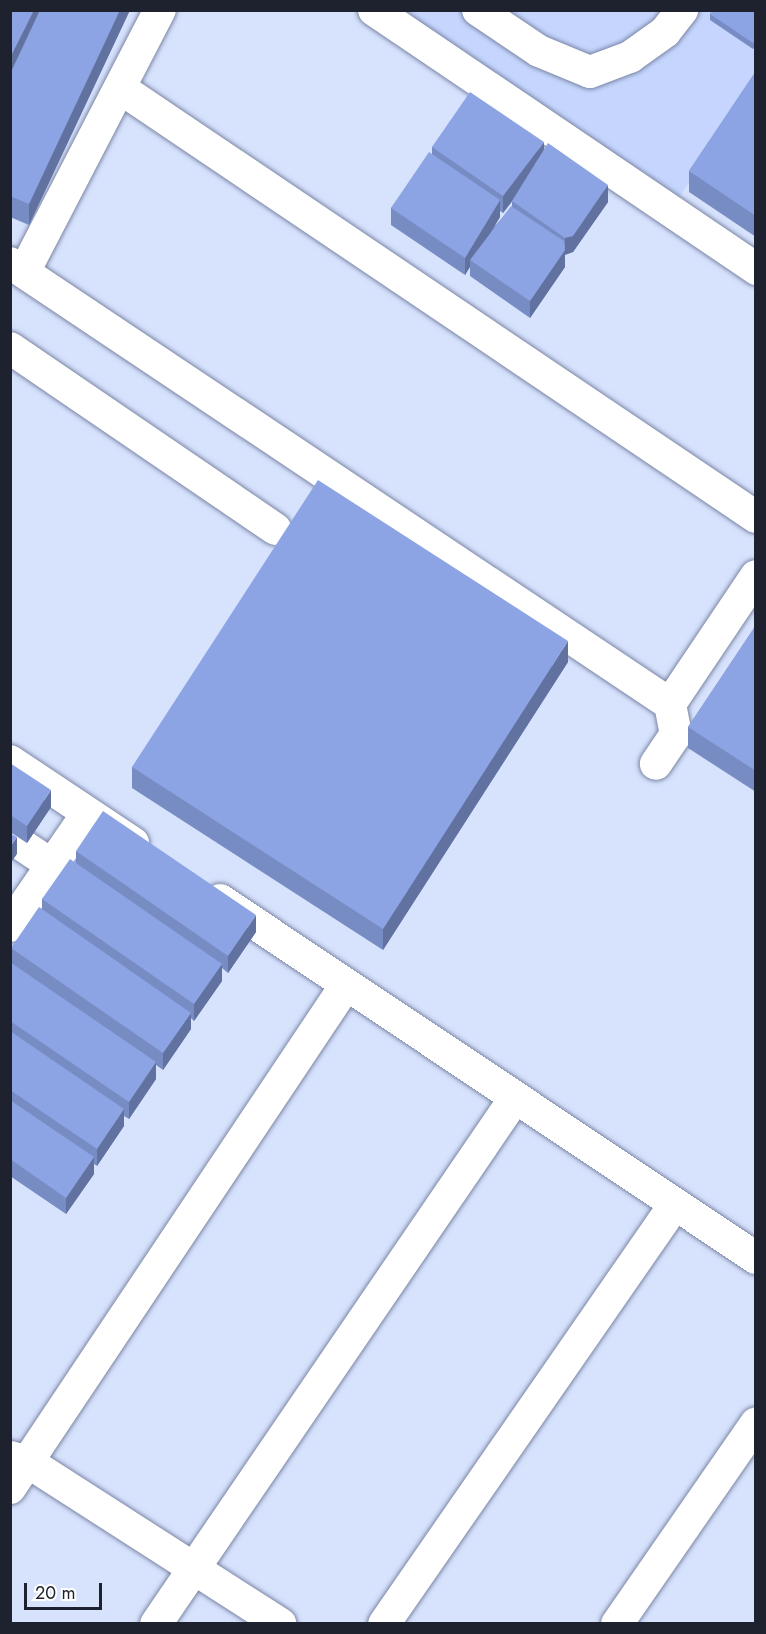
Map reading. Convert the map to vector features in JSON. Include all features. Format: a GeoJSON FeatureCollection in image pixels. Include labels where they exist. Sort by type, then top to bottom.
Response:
{"type":"FeatureCollection","features":[{"type":"Feature","properties":{"kind":"street"},"geometry":{"type":"LineString","coordinates":[[160,10],[120,88],[17,267],[670,704],[675,715],[676,734],[656,764]]}},
{"type":"Feature","properties":{"kind":"street"},"geometry":{"type":"LineString","coordinates":[[374,10],[756,269]]}},
{"type":"Feature","properties":{"kind":"street"},"geometry":{"type":"LineString","coordinates":[[478,10],[539,51],[590,72],[630,57],[665,32],[682,10]]}},
{"type":"Feature","properties":{"kind":"street"},"geometry":{"type":"LineString","coordinates":[[120,88],[756,517]]}},
{"type":"Feature","properties":{"kind":"street"},"geometry":{"type":"LineString","coordinates":[[14,357],[275,529]]}},
{"type":"Feature","properties":{"kind":"street"},"geometry":{"type":"LineString","coordinates":[[670,704],[756,576]]}},
{"type":"Feature","properties":{"kind":"street"},"geometry":{"type":"LineString","coordinates":[[10,761],[159,860]]}},
{"type":"Feature","properties":{"kind":"street"},"geometry":{"type":"LineString","coordinates":[[15,910],[52,865],[84,818]]}},
{"type":"Feature","properties":{"kind":"street"},"geometry":{"type":"LineString","coordinates":[[10,837],[52,865]]}},
{"type":"Feature","properties":{"kind":"street"},"geometry":{"type":"LineString","coordinates":[[198,886],[756,1258]]}},
{"type":"Feature","properties":{"kind":"street"},"geometry":{"type":"LineString","coordinates":[[10,1488],[19,1460],[346,985]]}},
{"type":"Feature","properties":{"kind":"street"},"geometry":{"type":"LineString","coordinates":[[156,1623],[515,1098]]}},
{"type":"Feature","properties":{"kind":"street"},"geometry":{"type":"LineString","coordinates":[[384,1623],[675,1204]]}},
{"type":"Feature","properties":{"kind":"street"},"geometry":{"type":"LineString","coordinates":[[617,1623],[756,1423]]}},
{"type":"Feature","properties":{"kind":"street"},"geometry":{"type":"LineString","coordinates":[[19,1460],[195,1567],[280,1623]]}},
{"type":"Feature","properties":{"kind":"shaded area"},"geometry":{"type":"Polygon","coordinates":[[[395,11],[755,11],[755,83],[678,199],[395,11]]]}},
{"type":"Feature","properties":{"kind":"building"},"geometry":{"type":"Polygon","coordinates":[[[10,10],[34,10],[10,58],[10,10]]]}},
{"type":"Feature","properties":{"kind":"building"},"geometry":{"type":"Polygon","coordinates":[[[40,10],[120,10],[29,204],[10,196],[10,74],[40,10]]]}},
{"type":"Feature","properties":{"kind":"building"},"geometry":{"type":"Polygon","coordinates":[[[712,10],[756,10],[756,40],[753,43],[710,14],[712,10]]]}},
{"type":"Feature","properties":{"kind":"building"},"geometry":{"type":"Polygon","coordinates":[[[756,71],[756,216],[689,171],[756,71]]]}},
{"type":"Feature","properties":{"kind":"building"},"geometry":{"type":"Polygon","coordinates":[[[470,92],[544,142],[503,196],[432,147],[470,92]]]}},
{"type":"Feature","properties":{"kind":"building"},"geometry":{"type":"Polygon","coordinates":[[[548,143],[608,185],[573,236],[565,238],[512,201],[548,143]]]}},
{"type":"Feature","properties":{"kind":"building"},"geometry":{"type":"Polygon","coordinates":[[[429,152],[500,200],[465,258],[391,208],[429,152]]]}},
{"type":"Feature","properties":{"kind":"building"},"geometry":{"type":"Polygon","coordinates":[[[511,206],[564,241],[565,250],[530,301],[470,260],[511,206]]]}},
{"type":"Feature","properties":{"kind":"building"},"geometry":{"type":"Polygon","coordinates":[[[318,480],[568,641],[383,929],[132,767],[318,480]]]}},
{"type":"Feature","properties":{"kind":"building"},"geometry":{"type":"Polygon","coordinates":[[[756,625],[756,771],[688,727],[756,625]]]}},
{"type":"Feature","properties":{"kind":"building"},"geometry":{"type":"Polygon","coordinates":[[[10,763],[51,790],[27,826],[10,815],[10,763]]]}},
{"type":"Feature","properties":{"kind":"building"},"geometry":{"type":"Polygon","coordinates":[[[103,811],[256,915],[228,956],[76,851],[103,811]]]}},
{"type":"Feature","properties":{"kind":"building"},"geometry":{"type":"Polygon","coordinates":[[[10,833],[17,837],[10,847],[10,833]]]}},
{"type":"Feature","properties":{"kind":"building"},"geometry":{"type":"Polygon","coordinates":[[[70,859],[222,964],[194,1004],[42,899],[70,859]]]}},
{"type":"Feature","properties":{"kind":"building"},"geometry":{"type":"Polygon","coordinates":[[[39,907],[191,1013],[163,1053],[11,948],[39,907]]]}},
{"type":"Feature","properties":{"kind":"building"},"geometry":{"type":"Polygon","coordinates":[[[10,962],[156,1062],[129,1102],[10,1021],[10,962]]]}},
{"type":"Feature","properties":{"kind":"building"},"geometry":{"type":"Polygon","coordinates":[[[10,1031],[124,1109],[97,1149],[10,1090],[10,1031]]]}},
{"type":"Feature","properties":{"kind":"building"},"geometry":{"type":"Polygon","coordinates":[[[10,1100],[94,1157],[66,1198],[10,1159],[10,1100]]]}}]}
